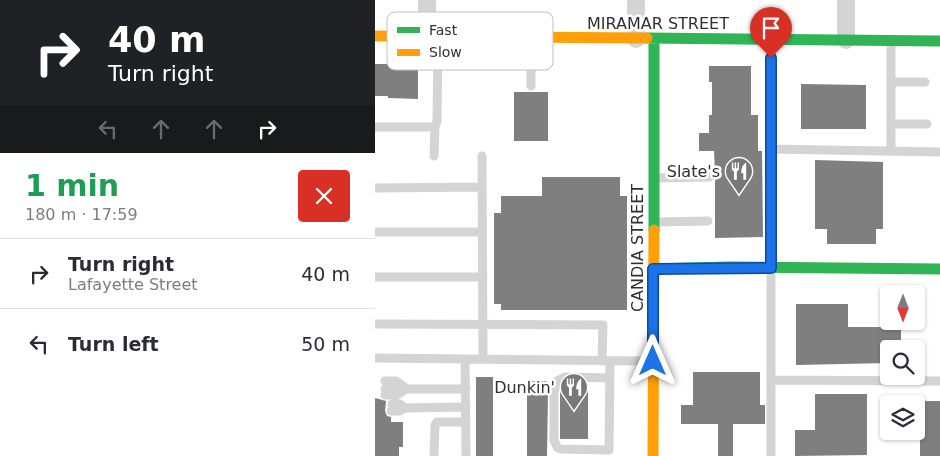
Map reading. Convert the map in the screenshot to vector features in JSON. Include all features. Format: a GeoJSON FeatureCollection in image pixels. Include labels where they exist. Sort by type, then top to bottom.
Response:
{"type":"FeatureCollection","features":[{"type":"Feature","properties":{"kind":"street"},"geometry":{"type":"LineString","coordinates":[[636,0],[636,39]]}},
{"type":"Feature","properties":{"kind":"street"},"geometry":{"type":"LineString","coordinates":[[846,0],[846,40]]}},
{"type":"Feature","properties":{"kind":"street","name":"MIRAMAR STREET"},"geometry":{"type":"LineString","coordinates":[[553,38],[940,41]]}},
{"type":"Feature","properties":{"kind":"street","name":"CANDIA STREET"},"geometry":{"type":"LineString","coordinates":[[653,456],[654,39]]}},
{"type":"Feature","properties":{"kind":"street"},"geometry":{"type":"LineString","coordinates":[[653,269],[940,269]]}},
{"type":"Feature","properties":{"kind":"lane"},"geometry":{"type":"LineString","coordinates":[[771,40],[771,456]]}},
{"type":"Feature","properties":{"kind":"lane"},"geometry":{"type":"LineString","coordinates":[[891,40],[891,151]]}},
{"type":"Feature","properties":{"kind":"lane"},"geometry":{"type":"LineString","coordinates":[[434,70],[437,121],[434,156]]}},
{"type":"Feature","properties":{"kind":"lane"},"geometry":{"type":"LineString","coordinates":[[531,70],[531,86]]}},
{"type":"Feature","properties":{"kind":"lane"},"geometry":{"type":"LineString","coordinates":[[891,82],[925,82]]}},
{"type":"Feature","properties":{"kind":"lane"},"geometry":{"type":"LineString","coordinates":[[891,124],[927,124]]}},
{"type":"Feature","properties":{"kind":"lane"},"geometry":{"type":"LineString","coordinates":[[375,127],[435,128]]}},
{"type":"Feature","properties":{"kind":"lane"},"geometry":{"type":"LineString","coordinates":[[771,150],[940,152]]}},
{"type":"Feature","properties":{"kind":"lane"},"geometry":{"type":"LineString","coordinates":[[482,156],[483,359]]}},
{"type":"Feature","properties":{"kind":"lane"},"geometry":{"type":"LineString","coordinates":[[653,178],[710,177]]}},
{"type":"Feature","properties":{"kind":"lane"},"geometry":{"type":"LineString","coordinates":[[375,188],[482,187]]}},
{"type":"Feature","properties":{"kind":"lane"},"geometry":{"type":"LineString","coordinates":[[653,222],[709,221]]}},
{"type":"Feature","properties":{"kind":"lane"},"geometry":{"type":"LineString","coordinates":[[375,232],[482,232]]}},
{"type":"Feature","properties":{"kind":"lane"},"geometry":{"type":"LineString","coordinates":[[375,277],[483,277]]}},
{"type":"Feature","properties":{"kind":"lane"},"geometry":{"type":"LineString","coordinates":[[375,324],[603,325],[606,361],[610,378],[609,450],[567,453],[561,450],[555,443],[554,393],[557,381],[565,377],[610,378]]}},
{"type":"Feature","properties":{"kind":"lane"},"geometry":{"type":"LineString","coordinates":[[375,358],[653,361]]}},
{"type":"Feature","properties":{"kind":"lane"},"geometry":{"type":"LineString","coordinates":[[465,359],[466,456]]}},
{"type":"Feature","properties":{"kind":"lane"},"geometry":{"type":"LineString","coordinates":[[771,380],[940,381]]}},
{"type":"Feature","properties":{"kind":"lane"},"geometry":{"type":"LineString","coordinates":[[407,389],[396,381],[385,388],[397,395],[407,389],[465,389]]}},
{"type":"Feature","properties":{"kind":"lane"},"geometry":{"type":"LineString","coordinates":[[391,407],[400,411],[405,408],[465,407]]}},
{"type":"Feature","properties":{"kind":"lane"},"geometry":{"type":"LineString","coordinates":[[434,456],[435,425],[437,422],[466,422]]}},
{"type":"Feature","properties":{"kind":"building"},"geometry":{"type":"Polygon","coordinates":[[[375,64],[387,64],[387,70],[418,70],[418,99],[375,96],[375,64]]]}},
{"type":"Feature","properties":{"kind":"building"},"geometry":{"type":"Polygon","coordinates":[[[709,66],[751,66],[751,115],[758,115],[758,151],[762,151],[763,237],[715,238],[716,177],[714,151],[699,151],[699,133],[709,133],[709,115],[712,115],[712,82],[709,82],[709,66]]]}},
{"type":"Feature","properties":{"kind":"building"},"geometry":{"type":"Polygon","coordinates":[[[801,84],[866,85],[866,129],[801,129],[801,84]]]}},
{"type":"Feature","properties":{"kind":"building"},"geometry":{"type":"Polygon","coordinates":[[[514,92],[548,92],[548,141],[514,141],[514,92]]]}},
{"type":"Feature","properties":{"kind":"building"},"geometry":{"type":"Polygon","coordinates":[[[815,160],[883,162],[883,229],[876,229],[876,244],[827,244],[827,229],[815,229],[815,160]]]}},
{"type":"Feature","properties":{"kind":"building"},"geometry":{"type":"Polygon","coordinates":[[[542,177],[620,177],[620,196],[627,196],[627,310],[501,310],[501,304],[494,304],[494,213],[501,213],[501,196],[542,196],[542,177]]]}},
{"type":"Feature","properties":{"kind":"building"},"geometry":{"type":"Polygon","coordinates":[[[796,304],[848,304],[848,327],[880,327],[880,330],[901,330],[901,340],[880,340],[880,363],[796,365],[796,304]]]}},
{"type":"Feature","properties":{"kind":"building"},"geometry":{"type":"Polygon","coordinates":[[[693,372],[760,372],[760,405],[765,405],[765,424],[733,424],[733,456],[718,456],[718,424],[681,424],[681,405],[693,405],[693,372]]]}},
{"type":"Feature","properties":{"kind":"building"},"geometry":{"type":"Polygon","coordinates":[[[476,377],[493,377],[493,456],[476,456],[476,377]]]}},
{"type":"Feature","properties":{"kind":"building"},"geometry":{"type":"Polygon","coordinates":[[[527,381],[547,381],[547,384],[550,384],[548,393],[547,456],[527,456],[527,381]]]}},
{"type":"Feature","properties":{"kind":"building","name":"Dunkin'"},"geometry":{"type":"Polygon","coordinates":[[[588,384],[588,439],[560,439],[560,394],[562,385],[588,384]]]}},
{"type":"Feature","properties":{"kind":"building"},"geometry":{"type":"Polygon","coordinates":[[[815,394],[867,394],[867,455],[795,456],[795,430],[815,430],[815,394]]]}},
{"type":"Feature","properties":{"kind":"building"},"geometry":{"type":"Polygon","coordinates":[[[375,398],[386,401],[385,411],[387,416],[391,417],[391,422],[403,422],[403,447],[399,447],[399,456],[375,456],[375,398]]]}},
{"type":"Feature","properties":{"kind":"building"},"geometry":{"type":"Polygon","coordinates":[[[925,401],[940,401],[940,456],[920,456],[920,440],[925,440],[925,401]]]}},
{"type":"Feature","properties":{"kind":"traffic: fast"},"geometry":{"type":"LineString","coordinates":[[647,38],[940,41]]}},
{"type":"Feature","properties":{"kind":"traffic: fast"},"geometry":{"type":"LineString","coordinates":[[654,39],[654,230]]}},
{"type":"Feature","properties":{"kind":"traffic: fast"},"geometry":{"type":"LineString","coordinates":[[653,269],[729,267],[940,269]]}},
{"type":"Feature","properties":{"kind":"traffic: slow"},"geometry":{"type":"LineString","coordinates":[[375,36],[387,36]]}},
{"type":"Feature","properties":{"kind":"traffic: slow"},"geometry":{"type":"LineString","coordinates":[[553,37],[647,38]]}},
{"type":"Feature","properties":{"kind":"traffic: slow"},"geometry":{"type":"LineString","coordinates":[[653,456],[654,230]]}},
{"type":"Feature","properties":{"kind":"place","name":"Slate's"},"geometry":{"type":"Point","coordinates":[739,195]}},
{"type":"Feature","properties":{"kind":"place","name":"Dunkin'"},"geometry":{"type":"Point","coordinates":[574,411]}},
{"type":"Feature","properties":{"kind":"route"},"geometry":{"type":"LineString","coordinates":[[653,361],[653,269],[771,268],[771,58]]}}]}
